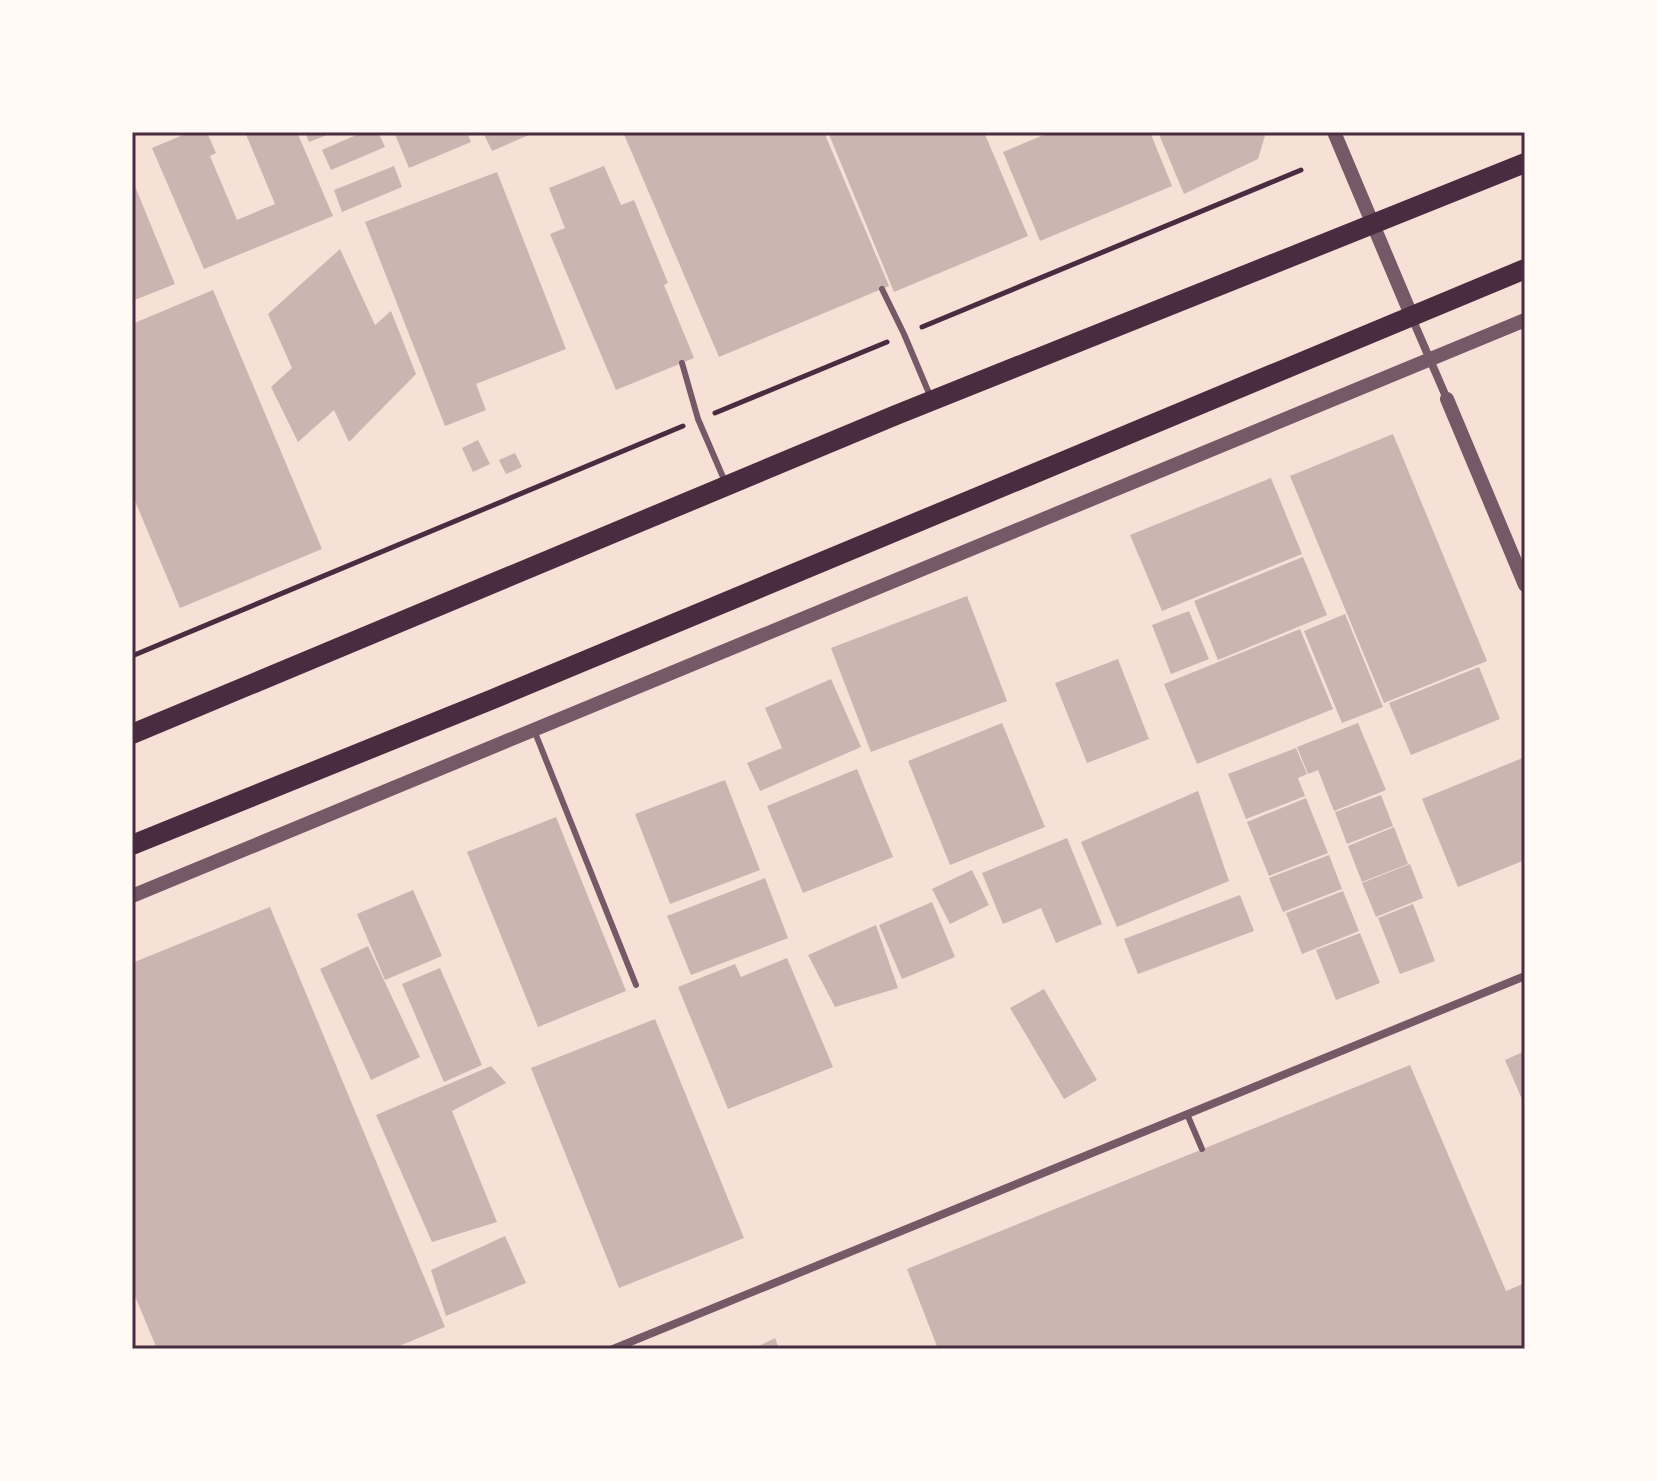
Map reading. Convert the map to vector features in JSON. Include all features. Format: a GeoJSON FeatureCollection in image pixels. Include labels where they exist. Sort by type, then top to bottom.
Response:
{"type":"FeatureCollection","features":[{"type":"Feature","properties":{"kind":"main road"},"geometry":{"type":"LineString","coordinates":[[132,734],[932,402],[1525,163]]}},
{"type":"Feature","properties":{"kind":"main road"},"geometry":{"type":"LineString","coordinates":[[132,845],[493,699],[1525,269]]}},
{"type":"Feature","properties":{"kind":"street"},"geometry":{"type":"LineString","coordinates":[[1334,132],[1525,585]]}},
{"type":"Feature","properties":{"kind":"street"},"geometry":{"type":"LineString","coordinates":[[132,896],[1525,320]]}},
{"type":"Feature","properties":{"kind":"street"},"geometry":{"type":"LineString","coordinates":[[613,1349],[1525,976]]}},
{"type":"Feature","properties":{"kind":"lane"},"geometry":{"type":"LineString","coordinates":[[882,289],[932,402]]}},
{"type":"Feature","properties":{"kind":"lane"},"geometry":{"type":"LineString","coordinates":[[682,363],[698,419],[727,487]]}},
{"type":"Feature","properties":{"kind":"lane"},"geometry":{"type":"LineString","coordinates":[[534,730],[636,985]]}},
{"type":"Feature","properties":{"kind":"lane"},"geometry":{"type":"LineString","coordinates":[[1187,1114],[1202,1149]]}},
{"type":"Feature","properties":{"kind":"building"},"geometry":{"type":"Polygon","coordinates":[[[190,132],[207,132],[216,153],[210,156],[237,220],[275,204],[245,132],[297,132],[333,216],[204,269],[152,148],[190,132]]]}},
{"type":"Feature","properties":{"kind":"building"},"geometry":{"type":"Polygon","coordinates":[[[305,132],[335,132],[309,142],[305,132]]]}},
{"type":"Feature","properties":{"kind":"building"},"geometry":{"type":"Polygon","coordinates":[[[363,132],[378,132],[385,147],[331,170],[322,150],[363,132]]]}},
{"type":"Feature","properties":{"kind":"building"},"geometry":{"type":"Polygon","coordinates":[[[394,132],[467,132],[471,142],[409,168],[394,132]]]}},
{"type":"Feature","properties":{"kind":"building"},"geometry":{"type":"Polygon","coordinates":[[[483,132],[536,132],[492,151],[483,132]]]}},
{"type":"Feature","properties":{"kind":"building"},"geometry":{"type":"Polygon","coordinates":[[[623,132],[824,132],[889,286],[719,357],[623,132]]]}},
{"type":"Feature","properties":{"kind":"building"},"geometry":{"type":"Polygon","coordinates":[[[828,132],[984,132],[1028,236],[894,292],[828,132]]]}},
{"type":"Feature","properties":{"kind":"building"},"geometry":{"type":"Polygon","coordinates":[[[1051,132],[1150,132],[1172,186],[1040,241],[1003,152],[1051,132]]]}},
{"type":"Feature","properties":{"kind":"building"},"geometry":{"type":"Polygon","coordinates":[[[1158,132],[1266,132],[1258,159],[1184,194],[1158,132]]]}},
{"type":"Feature","properties":{"kind":"building"},"geometry":{"type":"Polygon","coordinates":[[[394,166],[402,187],[342,212],[334,190],[394,166]]]}},
{"type":"Feature","properties":{"kind":"building"},"geometry":{"type":"Polygon","coordinates":[[[604,166],[621,205],[634,200],[694,358],[616,390],[550,234],[565,228],[549,188],[604,166]]]}},
{"type":"Feature","properties":{"kind":"building"},"geometry":{"type":"Polygon","coordinates":[[[497,172],[566,349],[476,384],[486,410],[445,426],[365,222],[497,172]]]}},
{"type":"Feature","properties":{"kind":"building"},"geometry":{"type":"Polygon","coordinates":[[[132,179],[175,284],[132,301],[132,179]]]}},
{"type":"Feature","properties":{"kind":"building"},"geometry":{"type":"Polygon","coordinates":[[[340,249],[375,325],[391,311],[416,374],[349,442],[334,410],[298,442],[271,387],[292,368],[268,314],[340,249]]]}},
{"type":"Feature","properties":{"kind":"building"},"geometry":{"type":"Polygon","coordinates":[[[213,290],[322,549],[180,608],[132,494],[132,324],[213,290]]]}},
{"type":"Feature","properties":{"kind":"building"},"geometry":{"type":"Polygon","coordinates":[[[1393,434],[1487,661],[1384,703],[1290,476],[1393,434]]]}},
{"type":"Feature","properties":{"kind":"building"},"geometry":{"type":"Polygon","coordinates":[[[478,440],[490,464],[473,472],[462,448],[478,440]]]}},
{"type":"Feature","properties":{"kind":"building"},"geometry":{"type":"Polygon","coordinates":[[[515,453],[522,467],[506,474],[499,460],[515,453]]]}},
{"type":"Feature","properties":{"kind":"building"},"geometry":{"type":"Polygon","coordinates":[[[1271,478],[1302,554],[1162,611],[1130,535],[1271,478]]]}},
{"type":"Feature","properties":{"kind":"building"},"geometry":{"type":"Polygon","coordinates":[[[1303,557],[1327,615],[1218,660],[1194,601],[1303,557]]]}},
{"type":"Feature","properties":{"kind":"building"},"geometry":{"type":"Polygon","coordinates":[[[967,596],[1007,701],[871,752],[831,648],[967,596]]]}},
{"type":"Feature","properties":{"kind":"building"},"geometry":{"type":"Polygon","coordinates":[[[1189,611],[1209,659],[1171,674],[1152,625],[1189,611]]]}},
{"type":"Feature","properties":{"kind":"building"},"geometry":{"type":"Polygon","coordinates":[[[1345,614],[1383,707],[1342,723],[1304,631],[1345,614]]]}},
{"type":"Feature","properties":{"kind":"building"},"geometry":{"type":"Polygon","coordinates":[[[1300,629],[1333,709],[1197,764],[1164,684],[1300,629]]]}},
{"type":"Feature","properties":{"kind":"building"},"geometry":{"type":"Polygon","coordinates":[[[1118,659],[1149,739],[1087,763],[1055,683],[1118,659]]]}},
{"type":"Feature","properties":{"kind":"building"},"geometry":{"type":"Polygon","coordinates":[[[1479,667],[1500,719],[1411,755],[1389,703],[1479,667]]]}},
{"type":"Feature","properties":{"kind":"building"},"geometry":{"type":"Polygon","coordinates":[[[831,679],[861,747],[760,791],[747,763],[782,748],[765,708],[831,679]]]}},
{"type":"Feature","properties":{"kind":"building"},"geometry":{"type":"Polygon","coordinates":[[[1002,723],[1045,827],[950,865],[908,761],[1002,723]]]}},
{"type":"Feature","properties":{"kind":"building"},"geometry":{"type":"Polygon","coordinates":[[[1358,723],[1386,790],[1334,811],[1318,770],[1308,774],[1297,747],[1358,723]]]}},
{"type":"Feature","properties":{"kind":"building"},"geometry":{"type":"Polygon","coordinates":[[[1296,748],[1307,774],[1298,778],[1305,796],[1246,819],[1228,774],[1296,748]]]}},
{"type":"Feature","properties":{"kind":"building"},"geometry":{"type":"Polygon","coordinates":[[[1525,757],[1525,860],[1458,887],[1422,799],[1525,757]]]}},
{"type":"Feature","properties":{"kind":"building"},"geometry":{"type":"Polygon","coordinates":[[[857,769],[893,857],[803,893],[767,806],[857,769]]]}},
{"type":"Feature","properties":{"kind":"building"},"geometry":{"type":"Polygon","coordinates":[[[725,780],[760,870],[670,904],[635,814],[725,780]]]}},
{"type":"Feature","properties":{"kind":"building"},"geometry":{"type":"Polygon","coordinates":[[[1198,791],[1229,881],[1117,927],[1081,842],[1198,791]]]}},
{"type":"Feature","properties":{"kind":"building"},"geometry":{"type":"Polygon","coordinates":[[[1381,795],[1393,826],[1347,844],[1335,812],[1381,795]]]}},
{"type":"Feature","properties":{"kind":"building"},"geometry":{"type":"Polygon","coordinates":[[[1306,798],[1328,853],[1269,876],[1247,822],[1306,798]]]}},
{"type":"Feature","properties":{"kind":"building"},"geometry":{"type":"Polygon","coordinates":[[[556,817],[626,991],[538,1027],[467,852],[556,817]]]}},
{"type":"Feature","properties":{"kind":"building"},"geometry":{"type":"Polygon","coordinates":[[[1394,827],[1408,864],[1362,882],[1348,846],[1394,827]]]}},
{"type":"Feature","properties":{"kind":"building"},"geometry":{"type":"Polygon","coordinates":[[[1067,838],[1102,924],[1056,943],[1041,908],[1003,924],[982,873],[1067,838]]]}},
{"type":"Feature","properties":{"kind":"building"},"geometry":{"type":"Polygon","coordinates":[[[1329,855],[1342,889],[1283,912],[1269,878],[1329,855]]]}},
{"type":"Feature","properties":{"kind":"building"},"geometry":{"type":"Polygon","coordinates":[[[1410,864],[1423,898],[1376,917],[1362,883],[1410,864]]]}},
{"type":"Feature","properties":{"kind":"building"},"geometry":{"type":"Polygon","coordinates":[[[972,870],[989,905],[950,924],[932,889],[972,870]]]}},
{"type":"Feature","properties":{"kind":"building"},"geometry":{"type":"Polygon","coordinates":[[[765,878],[788,938],[691,975],[667,916],[765,878]]]}},
{"type":"Feature","properties":{"kind":"building"},"geometry":{"type":"Polygon","coordinates":[[[413,890],[442,956],[385,980],[357,914],[413,890]]]}},
{"type":"Feature","properties":{"kind":"building"},"geometry":{"type":"Polygon","coordinates":[[[1343,891],[1359,931],[1302,954],[1286,913],[1343,891]]]}},
{"type":"Feature","properties":{"kind":"building"},"geometry":{"type":"Polygon","coordinates":[[[1240,895],[1254,931],[1138,974],[1124,939],[1240,895]]]}},
{"type":"Feature","properties":{"kind":"building"},"geometry":{"type":"Polygon","coordinates":[[[932,902],[955,957],[902,979],[879,925],[932,902]]]}},
{"type":"Feature","properties":{"kind":"building"},"geometry":{"type":"Polygon","coordinates":[[[1413,904],[1435,961],[1400,974],[1378,918],[1413,904]]]}},
{"type":"Feature","properties":{"kind":"building"},"geometry":{"type":"Polygon","coordinates":[[[270,907],[445,1327],[392,1349],[157,1349],[132,1289],[132,963],[270,907]]]}},
{"type":"Feature","properties":{"kind":"building"},"geometry":{"type":"Polygon","coordinates":[[[876,925],[898,988],[835,1007],[808,955],[876,925]]]}},
{"type":"Feature","properties":{"kind":"building"},"geometry":{"type":"Polygon","coordinates":[[[1360,933],[1380,983],[1336,1000],[1316,950],[1360,933]]]}},
{"type":"Feature","properties":{"kind":"building"},"geometry":{"type":"Polygon","coordinates":[[[368,946],[420,1057],[371,1080],[320,969],[368,946]]]}},
{"type":"Feature","properties":{"kind":"building"},"geometry":{"type":"Polygon","coordinates":[[[787,958],[833,1067],[728,1109],[678,987],[735,964],[741,977],[787,958]]]}},
{"type":"Feature","properties":{"kind":"building"},"geometry":{"type":"Polygon","coordinates":[[[440,968],[482,1065],[444,1082],[402,984],[440,968]]]}},
{"type":"Feature","properties":{"kind":"building"},"geometry":{"type":"Polygon","coordinates":[[[1044,989],[1097,1080],[1064,1099],[1010,1008],[1044,989]]]}},
{"type":"Feature","properties":{"kind":"building"},"geometry":{"type":"Polygon","coordinates":[[[655,1019],[744,1238],[619,1288],[531,1068],[655,1019]]]}},
{"type":"Feature","properties":{"kind":"building"},"geometry":{"type":"Polygon","coordinates":[[[1525,1051],[1525,1106],[1505,1060],[1525,1051]]]}},
{"type":"Feature","properties":{"kind":"building"},"geometry":{"type":"Polygon","coordinates":[[[1410,1065],[1506,1291],[1525,1283],[1525,1349],[938,1349],[907,1269],[1410,1065]]]}},
{"type":"Feature","properties":{"kind":"building"},"geometry":{"type":"Polygon","coordinates":[[[491,1066],[506,1083],[452,1111],[497,1222],[432,1242],[376,1115],[491,1066]]]}},
{"type":"Feature","properties":{"kind":"building"},"geometry":{"type":"Polygon","coordinates":[[[505,1236],[526,1283],[446,1316],[431,1270],[505,1236]]]}},
{"type":"Feature","properties":{"kind":"building"},"geometry":{"type":"Polygon","coordinates":[[[775,1338],[779,1349],[753,1349],[775,1338]]]}}]}
